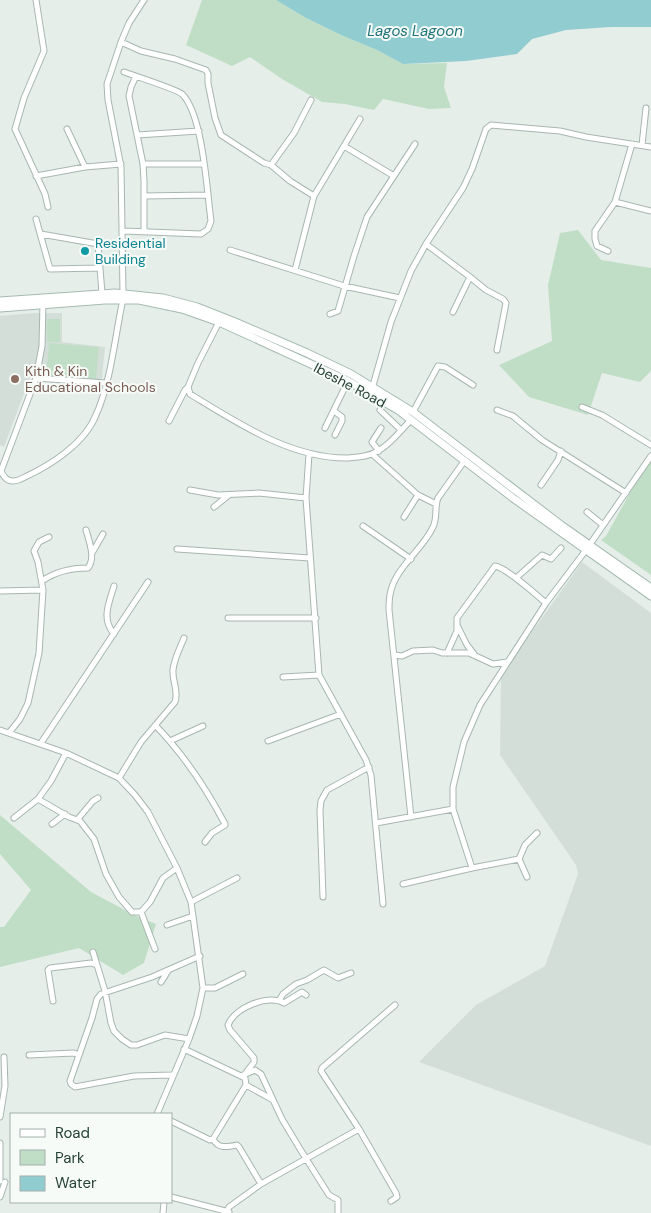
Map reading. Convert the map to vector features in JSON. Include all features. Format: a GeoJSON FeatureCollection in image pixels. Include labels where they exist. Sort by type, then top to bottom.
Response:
{"type":"FeatureCollection","features":[{"type":"Feature","properties":{"kind":"main road","name":"Ibeshe Road"},"geometry":{"type":"LineString","coordinates":[[0,301],[102,293],[162,304],[219,322],[348,382],[371,390]]}},
{"type":"Feature","properties":{"kind":"main road","name":"Ibeshe Road"},"geometry":{"type":"LineString","coordinates":[[0,308],[123,296],[163,298],[197,307],[307,354],[371,390],[412,416],[526,499],[651,596]]}},
{"type":"Feature","properties":{"kind":"main road","name":"Ibeshe Road"},"geometry":{"type":"LineString","coordinates":[[412,416],[513,498],[651,588]]}},
{"type":"Feature","properties":{"kind":"street"},"geometry":{"type":"LineString","coordinates":[[36,0],[44,51],[24,98],[15,129],[45,194],[48,207]]}},
{"type":"Feature","properties":{"kind":"street"},"geometry":{"type":"LineString","coordinates":[[43,303],[42,346],[36,378],[1,471],[6,479],[15,482],[48,465],[77,442],[96,417],[106,383],[123,296],[121,164],[107,84],[129,23],[144,0]]}},
{"type":"Feature","properties":{"kind":"street"},"geometry":{"type":"LineString","coordinates":[[121,42],[141,51],[175,59],[206,70],[215,118],[221,136],[264,163],[271,165],[290,181],[314,196]]}},
{"type":"Feature","properties":{"kind":"street"},"geometry":{"type":"LineString","coordinates":[[123,231],[201,234],[208,229],[210,222],[199,131],[188,103],[181,93],[124,72]]}},
{"type":"Feature","properties":{"kind":"street"},"geometry":{"type":"LineString","coordinates":[[136,76],[130,87],[129,96],[142,164],[144,232]]}},
{"type":"Feature","properties":{"kind":"street"},"geometry":{"type":"LineString","coordinates":[[271,165],[294,133],[312,100]]}},
{"type":"Feature","properties":{"kind":"street"},"geometry":{"type":"LineString","coordinates":[[642,145],[646,108]]}},
{"type":"Feature","properties":{"kind":"street"},"geometry":{"type":"LineString","coordinates":[[295,270],[314,196],[360,119]]}},
{"type":"Feature","properties":{"kind":"street"},"geometry":{"type":"LineString","coordinates":[[371,390],[391,322],[411,271],[426,244],[463,188],[486,128],[491,125],[560,131],[651,147]]}},
{"type":"Feature","properties":{"kind":"street"},"geometry":{"type":"LineString","coordinates":[[67,129],[85,167]]}},
{"type":"Feature","properties":{"kind":"street"},"geometry":{"type":"LineString","coordinates":[[137,135],[199,131]]}},
{"type":"Feature","properties":{"kind":"street"},"geometry":{"type":"LineString","coordinates":[[330,314],[338,311],[344,286],[367,217],[415,144]]}},
{"type":"Feature","properties":{"kind":"street"},"geometry":{"type":"LineString","coordinates":[[608,251],[597,246],[595,231],[615,202],[632,144]]}},
{"type":"Feature","properties":{"kind":"street"},"geometry":{"type":"LineString","coordinates":[[344,146],[394,176]]}},
{"type":"Feature","properties":{"kind":"street"},"geometry":{"type":"LineString","coordinates":[[36,176],[85,167],[121,164]]}},
{"type":"Feature","properties":{"kind":"street"},"geometry":{"type":"LineString","coordinates":[[142,164],[204,164]]}},
{"type":"Feature","properties":{"kind":"street"},"geometry":{"type":"LineString","coordinates":[[144,196],[208,195]]}},
{"type":"Feature","properties":{"kind":"street"},"geometry":{"type":"LineString","coordinates":[[615,202],[651,211]]}},
{"type":"Feature","properties":{"kind":"street"},"geometry":{"type":"LineString","coordinates":[[36,219],[50,269],[100,268]]}},
{"type":"Feature","properties":{"kind":"street"},"geometry":{"type":"LineString","coordinates":[[41,234],[98,244],[102,293]]}},
{"type":"Feature","properties":{"kind":"street"},"geometry":{"type":"LineString","coordinates":[[426,244],[506,303],[497,350]]}},
{"type":"Feature","properties":{"kind":"street"},"geometry":{"type":"LineString","coordinates":[[230,250],[344,286],[400,298]]}},
{"type":"Feature","properties":{"kind":"street"},"geometry":{"type":"LineString","coordinates":[[453,312],[470,277]]}},
{"type":"Feature","properties":{"kind":"street"},"geometry":{"type":"LineString","coordinates":[[169,421],[188,387],[219,322]]}},
{"type":"Feature","properties":{"kind":"street"},"geometry":{"type":"LineString","coordinates":[[188,387],[190,394],[261,435],[309,454],[332,458],[359,457],[379,451],[401,430],[412,416],[438,366],[445,367],[473,385]]}},
{"type":"Feature","properties":{"kind":"street"},"geometry":{"type":"LineString","coordinates":[[36,378],[106,383]]}},
{"type":"Feature","properties":{"kind":"street"},"geometry":{"type":"LineString","coordinates":[[325,428],[348,382]]}},
{"type":"Feature","properties":{"kind":"street"},"geometry":{"type":"LineString","coordinates":[[582,407],[602,415],[651,444]]}},
{"type":"Feature","properties":{"kind":"street"},"geometry":{"type":"LineString","coordinates":[[380,410],[401,430]]}},
{"type":"Feature","properties":{"kind":"street"},"geometry":{"type":"LineString","coordinates":[[497,410],[513,416],[542,440],[626,493]]}},
{"type":"Feature","properties":{"kind":"street"},"geometry":{"type":"LineString","coordinates":[[334,411],[342,417],[335,435]]}},
{"type":"Feature","properties":{"kind":"street"},"geometry":{"type":"LineString","coordinates":[[379,451],[372,442],[381,428]]}},
{"type":"Feature","properties":{"kind":"street"},"geometry":{"type":"LineString","coordinates":[[541,485],[558,460],[561,452]]}},
{"type":"Feature","properties":{"kind":"street"},"geometry":{"type":"LineString","coordinates":[[309,454],[306,498],[316,618],[316,644],[320,674],[372,775],[382,904]]}},
{"type":"Feature","properties":{"kind":"street"},"geometry":{"type":"LineString","coordinates":[[372,454],[418,495],[436,504],[438,511],[433,528],[394,581],[390,594],[389,610],[411,817]]}},
{"type":"Feature","properties":{"kind":"street"},"geometry":{"type":"LineString","coordinates":[[472,868],[453,810],[453,787],[464,742],[480,705],[546,603],[588,548],[651,456]]}},
{"type":"Feature","properties":{"kind":"street"},"geometry":{"type":"LineString","coordinates":[[436,504],[465,460]]}},
{"type":"Feature","properties":{"kind":"street"},"geometry":{"type":"LineString","coordinates":[[190,490],[212,494],[260,493],[306,498]]}},
{"type":"Feature","properties":{"kind":"street"},"geometry":{"type":"LineString","coordinates":[[214,507],[230,494]]}},
{"type":"Feature","properties":{"kind":"street"},"geometry":{"type":"LineString","coordinates":[[404,517],[418,495]]}},
{"type":"Feature","properties":{"kind":"street"},"geometry":{"type":"LineString","coordinates":[[587,512],[603,524]]}},
{"type":"Feature","properties":{"kind":"street"},"geometry":{"type":"LineString","coordinates":[[364,526],[411,559]]}},
{"type":"Feature","properties":{"kind":"street"},"geometry":{"type":"LineString","coordinates":[[42,582],[56,574],[88,568],[91,565],[92,553],[86,530]]}},
{"type":"Feature","properties":{"kind":"street"},"geometry":{"type":"LineString","coordinates":[[92,553],[103,534]]}},
{"type":"Feature","properties":{"kind":"street"},"geometry":{"type":"LineString","coordinates":[[9,733],[20,719],[28,703],[39,653],[43,590],[34,551],[39,542],[49,537]]}},
{"type":"Feature","properties":{"kind":"street"},"geometry":{"type":"LineString","coordinates":[[516,578],[542,555],[551,559],[562,548]]}},
{"type":"Feature","properties":{"kind":"street"},"geometry":{"type":"LineString","coordinates":[[177,549],[310,558]]}},
{"type":"Feature","properties":{"kind":"street"},"geometry":{"type":"LineString","coordinates":[[447,653],[455,637],[457,618],[492,568],[499,566],[546,603]]}},
{"type":"Feature","properties":{"kind":"street"},"geometry":{"type":"LineString","coordinates":[[41,744],[148,582]]}},
{"type":"Feature","properties":{"kind":"street"},"geometry":{"type":"LineString","coordinates":[[114,586],[106,612],[109,628],[114,634]]}},
{"type":"Feature","properties":{"kind":"street"},"geometry":{"type":"LineString","coordinates":[[0,591],[43,590]]}},
{"type":"Feature","properties":{"kind":"street"},"geometry":{"type":"LineString","coordinates":[[228,618],[316,618]]}},
{"type":"Feature","properties":{"kind":"street"},"geometry":{"type":"LineString","coordinates":[[457,624],[474,655]]}},
{"type":"Feature","properties":{"kind":"street"},"geometry":{"type":"LineString","coordinates":[[118,778],[141,742],[156,726],[178,696],[173,673],[184,638]]}},
{"type":"Feature","properties":{"kind":"street"},"geometry":{"type":"LineString","coordinates":[[394,655],[402,656],[413,651],[433,650],[474,655],[493,664],[507,662]]}},
{"type":"Feature","properties":{"kind":"street"},"geometry":{"type":"LineString","coordinates":[[283,677],[320,674]]}},
{"type":"Feature","properties":{"kind":"street"},"geometry":{"type":"LineString","coordinates":[[268,741],[341,714]]}},
{"type":"Feature","properties":{"kind":"street"},"geometry":{"type":"LineString","coordinates":[[156,726],[206,788],[225,824],[212,833],[206,842]]}},
{"type":"Feature","properties":{"kind":"street"},"geometry":{"type":"LineString","coordinates":[[170,741],[203,726]]}},
{"type":"Feature","properties":{"kind":"street"},"geometry":{"type":"LineString","coordinates":[[0,730],[66,753],[118,778],[135,794],[148,812],[177,868],[190,902],[200,956],[203,988],[197,1016],[157,1113]]}},
{"type":"Feature","properties":{"kind":"street"},"geometry":{"type":"LineString","coordinates":[[14,818],[38,799],[51,781],[66,753]]}},
{"type":"Feature","properties":{"kind":"street"},"geometry":{"type":"LineString","coordinates":[[323,897],[321,801],[327,790],[369,767]]}},
{"type":"Feature","properties":{"kind":"street"},"geometry":{"type":"LineString","coordinates":[[77,820],[92,801],[98,798]]}},
{"type":"Feature","properties":{"kind":"street"},"geometry":{"type":"LineString","coordinates":[[38,799],[80,822],[94,840],[106,874],[119,897],[132,912],[141,912],[150,902],[163,878],[177,868]]}},
{"type":"Feature","properties":{"kind":"street"},"geometry":{"type":"LineString","coordinates":[[376,823],[453,810]]}},
{"type":"Feature","properties":{"kind":"street"},"geometry":{"type":"LineString","coordinates":[[52,824],[65,814]]}},
{"type":"Feature","properties":{"kind":"street"},"geometry":{"type":"LineString","coordinates":[[527,877],[519,859],[525,845],[536,833]]}},
{"type":"Feature","properties":{"kind":"street"},"geometry":{"type":"LineString","coordinates":[[403,884],[519,859]]}},
{"type":"Feature","properties":{"kind":"street"},"geometry":{"type":"LineString","coordinates":[[190,902],[237,878]]}},
{"type":"Feature","properties":{"kind":"street"},"geometry":{"type":"LineString","coordinates":[[141,912],[155,949]]}},
{"type":"Feature","properties":{"kind":"street"},"geometry":{"type":"LineString","coordinates":[[167,925],[193,916]]}},
{"type":"Feature","properties":{"kind":"street"},"geometry":{"type":"LineString","coordinates":[[93,952],[114,1031],[131,1045],[137,1045],[164,1035],[188,1039]]}},
{"type":"Feature","properties":{"kind":"street"},"geometry":{"type":"LineString","coordinates":[[172,1075],[134,1076],[74,1086],[70,1081],[97,999],[104,992],[168,971],[200,956]]}},
{"type":"Feature","properties":{"kind":"street"},"geometry":{"type":"LineString","coordinates":[[53,1001],[48,970],[50,968],[91,963],[96,965]]}},
{"type":"Feature","properties":{"kind":"street"},"geometry":{"type":"LineString","coordinates":[[280,1000],[283,994],[296,984],[324,970],[338,978],[351,973]]}},
{"type":"Feature","properties":{"kind":"street"},"geometry":{"type":"LineString","coordinates":[[161,982],[168,971]]}},
{"type":"Feature","properties":{"kind":"street"},"geometry":{"type":"LineString","coordinates":[[203,988],[216,988],[243,974]]}},
{"type":"Feature","properties":{"kind":"street"},"geometry":{"type":"LineString","coordinates":[[243,1075],[254,1062],[254,1058],[230,1030],[229,1021],[238,1012],[268,999],[280,1000],[284,1003],[302,992],[306,995]]}},
{"type":"Feature","properties":{"kind":"street"},"geometry":{"type":"LineString","coordinates":[[392,1201],[397,1197],[396,1193],[359,1129],[321,1071],[322,1068],[395,1005]]}},
{"type":"Feature","properties":{"kind":"street"},"geometry":{"type":"LineString","coordinates":[[184,1049],[243,1075],[245,1078],[246,1085],[213,1139]]}},
{"type":"Feature","properties":{"kind":"street"},"geometry":{"type":"LineString","coordinates":[[29,1055],[74,1053],[79,1055]]}},
{"type":"Feature","properties":{"kind":"street"},"geometry":{"type":"LineString","coordinates":[[0,1117],[5,1086],[4,1057]]}},
{"type":"Feature","properties":{"kind":"street"},"geometry":{"type":"LineString","coordinates":[[243,1075],[258,1070],[268,1086],[282,1119],[306,1159],[329,1195],[338,1200],[338,1213]]}},
{"type":"Feature","properties":{"kind":"street"},"geometry":{"type":"LineString","coordinates":[[246,1085],[273,1100]]}},
{"type":"Feature","properties":{"kind":"street"},"geometry":{"type":"LineString","coordinates":[[172,1121],[210,1140],[213,1139]]}},
{"type":"Feature","properties":{"kind":"street"},"geometry":{"type":"LineString","coordinates":[[172,1197],[228,1212],[229,1208],[261,1184],[359,1129]]}},
{"type":"Feature","properties":{"kind":"street"},"geometry":{"type":"LineString","coordinates":[[213,1139],[215,1143],[225,1148],[239,1146],[261,1184]]}},
{"type":"Feature","properties":{"kind":"street"},"geometry":{"type":"LineString","coordinates":[[0,1142],[4,1181],[0,1197]]}},
{"type":"Feature","properties":{"kind":"shaded area","name":"Kith & Kin Educational Schools"},"geometry":{"type":"Polygon","coordinates":[[[62,313],[62,342],[105,347],[102,378],[100,381],[31,375],[4,447],[0,445],[0,316],[62,313]]]}},
{"type":"Feature","properties":{"kind":"shaded area"},"geometry":{"type":"Polygon","coordinates":[[[582,562],[651,613],[651,1146],[419,1062],[476,1005],[545,966],[578,874],[576,865],[500,755],[501,675],[582,562]]]}},
{"type":"Feature","properties":{"kind":"green space"},"geometry":{"type":"Polygon","coordinates":[[[202,0],[276,0],[306,18],[377,50],[403,64],[447,63],[444,87],[451,108],[429,109],[383,99],[374,110],[345,104],[322,102],[282,79],[250,57],[232,66],[186,45],[202,0]]]}},
{"type":"Feature","properties":{"kind":"green space"},"geometry":{"type":"Polygon","coordinates":[[[578,230],[601,260],[651,268],[651,371],[640,382],[602,373],[588,415],[529,397],[499,365],[552,341],[548,285],[560,233],[578,230]]]}},
{"type":"Feature","properties":{"kind":"green space"},"geometry":{"type":"Polygon","coordinates":[[[47,319],[60,319],[60,342],[47,342],[47,319]]]}},
{"type":"Feature","properties":{"kind":"green space"},"geometry":{"type":"Polygon","coordinates":[[[49,343],[99,347],[96,379],[46,376],[49,343]]]}},
{"type":"Feature","properties":{"kind":"green space"},"geometry":{"type":"Polygon","coordinates":[[[651,455],[651,575],[601,540],[606,536],[651,455]]]}},
{"type":"Feature","properties":{"kind":"green space"},"geometry":{"type":"Polygon","coordinates":[[[0,815],[91,892],[136,916],[156,924],[144,963],[123,975],[79,948],[0,967],[0,927],[4,927],[31,890],[0,854],[0,815]]]}},
{"type":"Feature","properties":{"kind":"water","name":"Lagos Lagoon"},"geometry":{"type":"Polygon","coordinates":[[[276,0],[651,0],[651,27],[566,30],[532,39],[517,54],[466,61],[403,64],[377,50],[306,18],[276,0]]]}},
{"type":"Feature","properties":{"kind":"place","name":"Residential Building"},"geometry":{"type":"Point","coordinates":[85,251]}},
{"type":"Feature","properties":{"kind":"place","name":"Kith & Kin Educational Schools"},"geometry":{"type":"Point","coordinates":[15,379]}}]}
